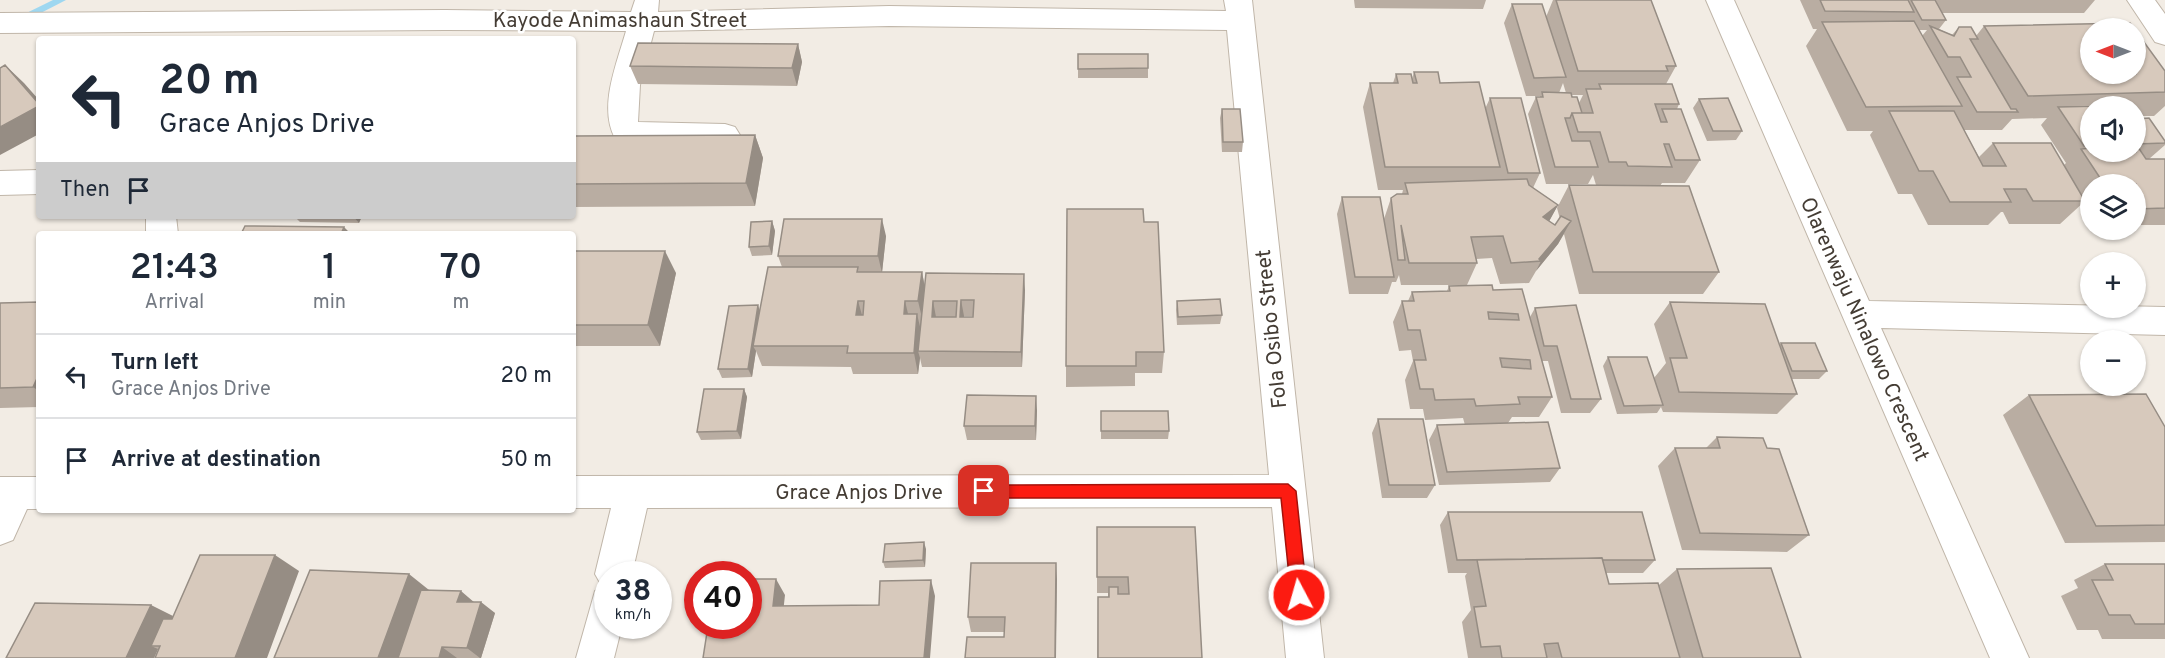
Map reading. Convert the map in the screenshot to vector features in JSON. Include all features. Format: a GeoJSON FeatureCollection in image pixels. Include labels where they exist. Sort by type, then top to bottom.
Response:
{"type":"FeatureCollection","features":[{"type":"Feature","properties":{"kind":"street","name":"Olarenwaju Ninalowo Crescent"},"geometry":{"type":"LineString","coordinates":[[1720,0],[2010,658]]}},
{"type":"Feature","properties":{"kind":"street"},"geometry":{"type":"LineString","coordinates":[[2140,0],[2165,35]]}},
{"type":"Feature","properties":{"kind":"street","name":"Kayode Animashaun Street"},"geometry":{"type":"LineString","coordinates":[[0,23],[449,10],[646,11],[890,8],[1239,10]]}},
{"type":"Feature","properties":{"kind":"street","name":"Fola Osibo Street"},"geometry":{"type":"LineString","coordinates":[[1239,10],[1305,658]]}},
{"type":"Feature","properties":{"kind":"street"},"geometry":{"type":"LineString","coordinates":[[646,11],[628,76],[622,118],[625,130],[636,133],[725,135]]}},
{"type":"Feature","properties":{"kind":"street"},"geometry":{"type":"LineString","coordinates":[[0,183],[36,182]]}},
{"type":"Feature","properties":{"kind":"street"},"geometry":{"type":"LineString","coordinates":[[1859,314],[2165,321]]}},
{"type":"Feature","properties":{"kind":"street","name":"Grace Anjos Drive"},"geometry":{"type":"LineString","coordinates":[[576,492],[1288,491]]}},
{"type":"Feature","properties":{"kind":"street"},"geometry":{"type":"LineString","coordinates":[[617,561],[633,492]]}},
{"type":"Feature","properties":{"kind":"street"},"geometry":{"type":"LineString","coordinates":[[0,528],[19,493]]}},
{"type":"Feature","properties":{"kind":"street"},"geometry":{"type":"LineString","coordinates":[[596,658],[600,639]]}},
{"type":"Feature","properties":{"kind":"building"},"geometry":{"type":"Polygon","coordinates":[[[1556,0],[1651,0],[1676,66],[1666,66],[1668,71],[1578,71],[1556,0]]]}},
{"type":"Feature","properties":{"kind":"building"},"geometry":{"type":"Polygon","coordinates":[[[1820,0],[1908,0],[1914,12],[1825,11],[1820,0]]]}},
{"type":"Feature","properties":{"kind":"building"},"geometry":{"type":"Polygon","coordinates":[[[1911,0],[1935,0],[1946,20],[1922,20],[1911,0]]]}},
{"type":"Feature","properties":{"kind":"building"},"geometry":{"type":"Polygon","coordinates":[[[1512,4],[1542,4],[1566,77],[1534,78],[1512,4]]]}},
{"type":"Feature","properties":{"kind":"building"},"geometry":{"type":"Polygon","coordinates":[[[1914,21],[1962,106],[1866,107],[1822,22],[1914,21]]]}},
{"type":"Feature","properties":{"kind":"building"},"geometry":{"type":"Polygon","coordinates":[[[2080,24],[2080,84],[2146,84],[2146,45],[2165,71],[2165,92],[2028,96],[1984,26],[2080,24]]]}},
{"type":"Feature","properties":{"kind":"building"},"geometry":{"type":"Polygon","coordinates":[[[1930,26],[1954,36],[1959,27],[1971,27],[1978,39],[1970,39],[2011,109],[2016,109],[2018,112],[1977,112],[1957,77],[1971,77],[1960,57],[1948,57],[1930,26]]]}},
{"type":"Feature","properties":{"kind":"building"},"geometry":{"type":"Polygon","coordinates":[[[638,43],[798,44],[792,68],[630,66],[638,43]]]}},
{"type":"Feature","properties":{"kind":"building"},"geometry":{"type":"Polygon","coordinates":[[[1078,54],[1148,54],[1148,68],[1078,69],[1078,54]]]}},
{"type":"Feature","properties":{"kind":"building"},"geometry":{"type":"Polygon","coordinates":[[[5,65],[36,101],[36,108],[0,127],[0,68],[5,65]]]}},
{"type":"Feature","properties":{"kind":"building"},"geometry":{"type":"Polygon","coordinates":[[[1414,72],[1438,72],[1440,83],[1479,82],[1500,167],[1385,167],[1370,83],[1398,83],[1396,74],[1411,74],[1413,83],[1417,83],[1414,72]]]}},
{"type":"Feature","properties":{"kind":"building"},"geometry":{"type":"Polygon","coordinates":[[[1599,84],[1672,84],[1679,104],[1655,104],[1661,122],[1667,122],[1662,109],[1681,109],[1700,160],[1675,160],[1669,144],[1664,144],[1672,167],[1628,166],[1626,162],[1609,162],[1600,132],[1578,132],[1572,113],[1593,113],[1586,89],[1601,89],[1599,84]]]}},
{"type":"Feature","properties":{"kind":"building"},"geometry":{"type":"Polygon","coordinates":[[[1542,92],[1571,93],[1572,97],[1577,97],[1582,113],[1572,113],[1570,118],[1565,118],[1572,141],[1590,141],[1598,167],[1555,167],[1536,97],[1543,97],[1542,92]]]}},
{"type":"Feature","properties":{"kind":"building"},"geometry":{"type":"Polygon","coordinates":[[[1490,98],[1521,98],[1540,173],[1508,173],[1490,98]]]}},
{"type":"Feature","properties":{"kind":"building"},"geometry":{"type":"Polygon","coordinates":[[[1728,98],[1742,131],[1713,131],[1699,99],[1728,98]]]}},
{"type":"Feature","properties":{"kind":"building"},"geometry":{"type":"Polygon","coordinates":[[[2080,106],[2080,140],[2058,107],[2080,106]]]}},
{"type":"Feature","properties":{"kind":"building"},"geometry":{"type":"Polygon","coordinates":[[[1222,109],[1240,109],[1243,142],[1223,142],[1222,109]]]}},
{"type":"Feature","properties":{"kind":"building"},"geometry":{"type":"Polygon","coordinates":[[[1889,111],[1954,111],[1983,166],[2006,166],[1993,143],[2051,143],[2080,192],[2080,201],[2033,201],[2026,189],[2004,189],[2011,202],[1950,202],[1933,171],[1919,171],[1889,111]]]}},
{"type":"Feature","properties":{"kind":"building"},"geometry":{"type":"Polygon","coordinates":[[[2146,118],[2149,118],[2165,143],[2146,144],[2146,118]]]}},
{"type":"Feature","properties":{"kind":"building"},"geometry":{"type":"Polygon","coordinates":[[[755,135],[746,183],[576,184],[576,136],[755,135]]]}},
{"type":"Feature","properties":{"kind":"building"},"geometry":{"type":"Polygon","coordinates":[[[2146,159],[2165,159],[2165,208],[2146,209],[2146,174],[2097,174],[2090,162],[2146,162],[2146,159]]]}},
{"type":"Feature","properties":{"kind":"building"},"geometry":{"type":"Polygon","coordinates":[[[1527,179],[1529,185],[1558,205],[1543,217],[1555,225],[1561,216],[1571,221],[1539,259],[1541,261],[1511,263],[1503,236],[1471,237],[1477,263],[1409,263],[1401,225],[1405,260],[1398,260],[1391,198],[1397,194],[1408,194],[1405,183],[1527,179]]]}},
{"type":"Feature","properties":{"kind":"building"},"geometry":{"type":"Polygon","coordinates":[[[1569,185],[1689,186],[1719,272],[1593,272],[1569,185]]]}},
{"type":"Feature","properties":{"kind":"building"},"geometry":{"type":"Polygon","coordinates":[[[1342,197],[1380,197],[1394,277],[1355,277],[1342,197]]]}},
{"type":"Feature","properties":{"kind":"building"},"geometry":{"type":"Polygon","coordinates":[[[1067,209],[1143,209],[1144,222],[1158,222],[1164,352],[1136,352],[1136,366],[1066,366],[1067,209]]]}},
{"type":"Feature","properties":{"kind":"building"},"geometry":{"type":"Polygon","coordinates":[[[784,219],[882,219],[878,256],[778,256],[784,219]]]}},
{"type":"Feature","properties":{"kind":"building"},"geometry":{"type":"Polygon","coordinates":[[[772,221],[769,246],[749,247],[751,222],[772,221]]]}},
{"type":"Feature","properties":{"kind":"building"},"geometry":{"type":"Polygon","coordinates":[[[245,226],[344,227],[342,231],[242,231],[245,226]]]}},
{"type":"Feature","properties":{"kind":"building"},"geometry":{"type":"Polygon","coordinates":[[[576,251],[665,251],[648,325],[576,325],[576,251]]]}},
{"type":"Feature","properties":{"kind":"building"},"geometry":{"type":"Polygon","coordinates":[[[768,267],[858,267],[857,272],[922,272],[918,301],[905,301],[904,314],[917,314],[914,353],[847,353],[848,346],[753,346],[768,267]],[[858,301],[856,315],[863,315],[864,301],[858,301]]]}},
{"type":"Feature","properties":{"kind":"building"},"geometry":{"type":"Polygon","coordinates":[[[926,273],[1024,274],[1021,352],[918,351],[926,273]],[[961,300],[960,317],[973,317],[974,300],[961,300]],[[933,301],[932,317],[956,317],[957,301],[933,301]]]}},
{"type":"Feature","properties":{"kind":"building"},"geometry":{"type":"Polygon","coordinates":[[[1492,285],[1493,290],[1522,289],[1552,397],[1518,397],[1520,404],[1476,406],[1474,399],[1435,400],[1433,389],[1420,389],[1414,360],[1426,360],[1420,330],[1408,330],[1402,301],[1414,301],[1412,292],[1450,291],[1449,286],[1492,285]],[[1488,312],[1489,319],[1519,320],[1518,314],[1488,312]],[[1500,358],[1502,367],[1531,369],[1530,360],[1500,358]]]}},
{"type":"Feature","properties":{"kind":"building"},"geometry":{"type":"Polygon","coordinates":[[[1220,299],[1222,315],[1178,317],[1177,301],[1220,299]]]}},
{"type":"Feature","properties":{"kind":"building"},"geometry":{"type":"Polygon","coordinates":[[[36,302],[36,380],[33,387],[0,388],[0,303],[36,302]]]}},
{"type":"Feature","properties":{"kind":"building"},"geometry":{"type":"Polygon","coordinates":[[[1670,302],[1765,304],[1797,394],[1679,392],[1670,358],[1687,358],[1670,302]]]}},
{"type":"Feature","properties":{"kind":"building"},"geometry":{"type":"Polygon","coordinates":[[[758,305],[748,369],[718,369],[729,306],[758,305]]]}},
{"type":"Feature","properties":{"kind":"building"},"geometry":{"type":"Polygon","coordinates":[[[1576,305],[1601,399],[1571,399],[1557,346],[1544,346],[1535,308],[1576,305]]]}},
{"type":"Feature","properties":{"kind":"building"},"geometry":{"type":"Polygon","coordinates":[[[1781,343],[1815,343],[1827,371],[1792,371],[1781,343]]]}},
{"type":"Feature","properties":{"kind":"building"},"geometry":{"type":"Polygon","coordinates":[[[1608,357],[1647,357],[1663,405],[1624,406],[1608,357]]]}},
{"type":"Feature","properties":{"kind":"building"},"geometry":{"type":"Polygon","coordinates":[[[704,389],[744,389],[737,431],[697,432],[704,389]]]}},
{"type":"Feature","properties":{"kind":"building"},"geometry":{"type":"Polygon","coordinates":[[[2146,394],[2165,427],[2165,525],[2096,526],[2029,395],[2146,396],[2146,394]]]}},
{"type":"Feature","properties":{"kind":"building"},"geometry":{"type":"Polygon","coordinates":[[[967,395],[1036,396],[1035,426],[964,426],[967,395]]]}},
{"type":"Feature","properties":{"kind":"building"},"geometry":{"type":"Polygon","coordinates":[[[1101,411],[1168,411],[1169,431],[1101,431],[1101,411]]]}},
{"type":"Feature","properties":{"kind":"building"},"geometry":{"type":"Polygon","coordinates":[[[1378,419],[1423,419],[1435,485],[1389,485],[1378,419]]]}},
{"type":"Feature","properties":{"kind":"building"},"geometry":{"type":"Polygon","coordinates":[[[1548,422],[1560,468],[1447,472],[1437,425],[1548,422]]]}},
{"type":"Feature","properties":{"kind":"building"},"geometry":{"type":"Polygon","coordinates":[[[1717,437],[1763,438],[1767,448],[1779,449],[1809,535],[1700,533],[1675,448],[1720,448],[1717,437]]]}},
{"type":"Feature","properties":{"kind":"building"},"geometry":{"type":"Polygon","coordinates":[[[1448,512],[1642,512],[1655,560],[1603,560],[1602,558],[1457,560],[1448,512]]]}},
{"type":"Feature","properties":{"kind":"building"},"geometry":{"type":"Polygon","coordinates":[[[1097,527],[1195,527],[1202,658],[1098,658],[1098,597],[1109,597],[1109,587],[1118,587],[1118,594],[1129,594],[1128,577],[1097,577],[1097,527]]]}},
{"type":"Feature","properties":{"kind":"building"},"geometry":{"type":"Polygon","coordinates":[[[924,542],[923,560],[883,562],[885,544],[924,542]]]}},
{"type":"Feature","properties":{"kind":"building"},"geometry":{"type":"Polygon","coordinates":[[[200,555],[275,555],[235,658],[155,658],[160,646],[151,646],[163,619],[172,619],[200,555]]]}},
{"type":"Feature","properties":{"kind":"building"},"geometry":{"type":"Polygon","coordinates":[[[1602,558],[1609,584],[1658,583],[1680,658],[1562,658],[1558,643],[1544,644],[1547,658],[1502,658],[1500,646],[1481,647],[1474,607],[1486,606],[1477,560],[1602,558]]]}},
{"type":"Feature","properties":{"kind":"building"},"geometry":{"type":"Polygon","coordinates":[[[971,563],[1056,563],[1055,658],[965,658],[967,637],[1004,637],[1005,617],[968,617],[971,563]]]}},
{"type":"Feature","properties":{"kind":"building"},"geometry":{"type":"Polygon","coordinates":[[[2105,564],[2165,564],[2165,624],[2135,624],[2130,615],[2109,615],[2092,580],[2113,580],[2105,564]]]}},
{"type":"Feature","properties":{"kind":"building"},"geometry":{"type":"Polygon","coordinates":[[[1771,568],[1801,658],[1703,658],[1677,569],[1771,568]]]}},
{"type":"Feature","properties":{"kind":"building"},"geometry":{"type":"Polygon","coordinates":[[[310,570],[409,574],[378,658],[274,658],[310,570]]]}},
{"type":"Feature","properties":{"kind":"building"},"geometry":{"type":"Polygon","coordinates":[[[762,579],[776,579],[773,606],[879,605],[880,581],[931,580],[924,658],[703,658],[706,639],[762,639],[762,579]]]}},
{"type":"Feature","properties":{"kind":"building"},"geometry":{"type":"Polygon","coordinates":[[[421,590],[461,591],[457,602],[481,602],[467,648],[442,647],[439,658],[398,658],[421,590]]]}},
{"type":"Feature","properties":{"kind":"building"},"geometry":{"type":"Polygon","coordinates":[[[35,603],[151,605],[126,658],[6,658],[35,603]]]}},
{"type":"Feature","properties":{"kind":"waterway"},"geometry":{"type":"LineString","coordinates":[[0,30],[61,0]]}},
{"type":"Feature","properties":{"kind":"route"},"geometry":{"type":"LineString","coordinates":[[984,491],[1288,491],[1299,595]]}}]}
